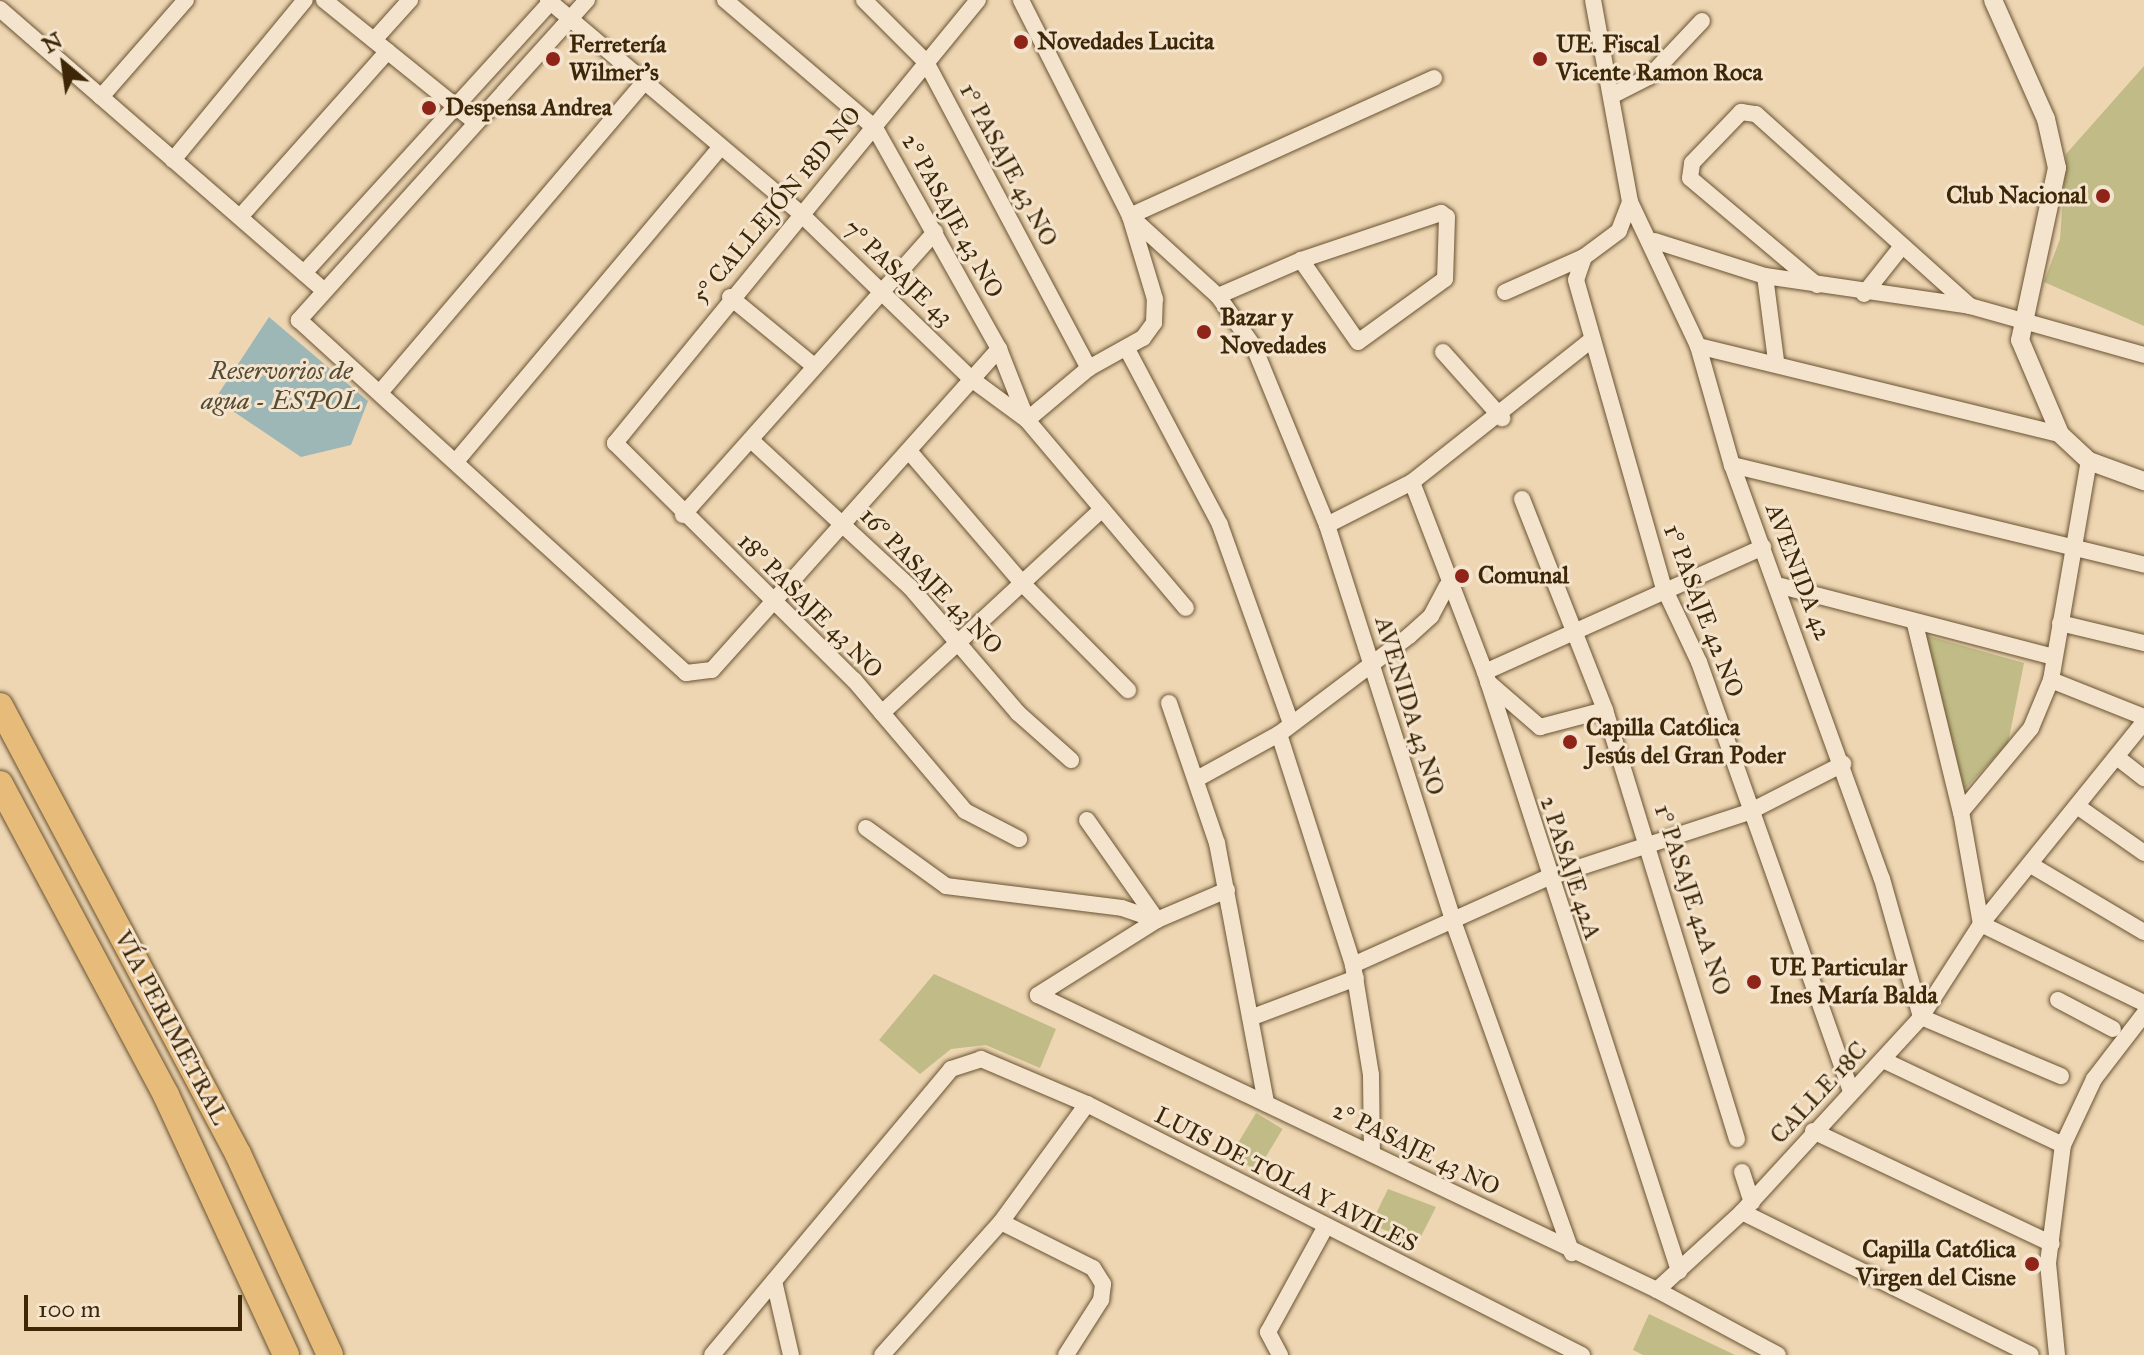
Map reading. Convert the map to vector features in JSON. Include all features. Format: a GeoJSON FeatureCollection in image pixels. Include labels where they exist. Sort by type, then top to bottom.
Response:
{"type":"FeatureCollection","features":[{"type":"Feature","properties":{"kind":"highway","name":"VÍA PERIMETRAL"},"geometry":{"type":"LineString","coordinates":[[0,706],[225,1129],[330,1355]]}},
{"type":"Feature","properties":{"kind":"highway","name":"VÍA PERIMETRAL"},"geometry":{"type":"LineString","coordinates":[[0,784],[166,1095],[286,1355]]}},
{"type":"Feature","properties":{"kind":"street"},"geometry":{"type":"LineString","coordinates":[[101,97],[186,0]]}},
{"type":"Feature","properties":{"kind":"street"},"geometry":{"type":"LineString","coordinates":[[173,160],[305,0]]}},
{"type":"Feature","properties":{"kind":"street"},"geometry":{"type":"LineString","coordinates":[[324,0],[474,121]]}},
{"type":"Feature","properties":{"kind":"street"},"geometry":{"type":"LineString","coordinates":[[374,40],[410,0]]}},
{"type":"Feature","properties":{"kind":"street"},"geometry":{"type":"LineString","coordinates":[[587,0],[321,288],[300,322],[383,389],[533,531],[695,677],[712,670],[845,525],[970,378],[999,349]]}},
{"type":"Feature","properties":{"kind":"street","name":"2° PASAJE 43 NO"},"geometry":{"type":"LineString","coordinates":[[725,0],[875,128],[999,349],[1027,420]]}},
{"type":"Feature","properties":{"kind":"street","name":"1° PASAJE 43 NO"},"geometry":{"type":"LineString","coordinates":[[864,0],[926,62],[1089,368]]}},
{"type":"Feature","properties":{"kind":"street","name":"5° CALLEJÓN 18D NO"},"geometry":{"type":"LineString","coordinates":[[615,443],[730,297],[875,128],[978,0]]}},
{"type":"Feature","properties":{"kind":"street","name":"AVENIDA 43 NO"},"geometry":{"type":"LineString","coordinates":[[1021,0],[1130,216],[1155,299],[1154,323],[1127,349],[1089,368],[1027,420]]}},
{"type":"Feature","properties":{"kind":"street","name":"AVENIDA 42"},"geometry":{"type":"LineString","coordinates":[[1593,0],[1615,94],[1630,202],[1655,241],[1698,346],[1732,465],[1781,586],[1843,764],[1921,1017]]}},
{"type":"Feature","properties":{"kind":"street"},"geometry":{"type":"LineString","coordinates":[[1993,0],[2046,119],[2057,168],[2020,340],[2060,434],[2089,461],[2144,481]]}},
{"type":"Feature","properties":{"kind":"street"},"geometry":{"type":"LineString","coordinates":[[304,273],[550,1]]}},
{"type":"Feature","properties":{"kind":"street","name":"7° PASAJE 43"},"geometry":{"type":"LineString","coordinates":[[550,1],[643,84],[800,213],[882,287],[970,378],[1027,420],[1186,608]]}},
{"type":"Feature","properties":{"kind":"street"},"geometry":{"type":"LineString","coordinates":[[0,9],[321,288]]}},
{"type":"Feature","properties":{"kind":"street"},"geometry":{"type":"LineString","coordinates":[[1615,94],[1649,77],[1702,21]]}},
{"type":"Feature","properties":{"kind":"street"},"geometry":{"type":"LineString","coordinates":[[240,217],[388,51]]}},
{"type":"Feature","properties":{"kind":"street"},"geometry":{"type":"LineString","coordinates":[[1130,216],[1434,78]]}},
{"type":"Feature","properties":{"kind":"street"},"geometry":{"type":"LineString","coordinates":[[383,389],[643,84]]}},
{"type":"Feature","properties":{"kind":"street"},"geometry":{"type":"LineString","coordinates":[[1817,285],[1690,178],[1692,163],[1741,112],[1756,114],[1970,306]]}},
{"type":"Feature","properties":{"kind":"street"},"geometry":{"type":"LineString","coordinates":[[458,459],[721,147]]}},
{"type":"Feature","properties":{"kind":"street"},"geometry":{"type":"LineString","coordinates":[[1505,292],[1584,257],[1619,231],[1630,202]]}},
{"type":"Feature","properties":{"kind":"street"},"geometry":{"type":"LineString","coordinates":[[1218,296],[1301,260],[1441,213],[1447,217],[1445,278],[1358,342],[1301,260]]}},
{"type":"Feature","properties":{"kind":"street","name":"AVENIDA 43 NO"},"geometry":{"type":"LineString","coordinates":[[1130,216],[1218,296],[1254,347],[1327,525],[1453,921],[1572,1253]]}},
{"type":"Feature","properties":{"kind":"street"},"geometry":{"type":"LineString","coordinates":[[683,515],[882,287],[935,232]]}},
{"type":"Feature","properties":{"kind":"street"},"geometry":{"type":"LineString","coordinates":[[1655,241],[1765,276],[1864,294],[1970,306],[2021,325],[2144,355]]}},
{"type":"Feature","properties":{"kind":"street"},"geometry":{"type":"LineString","coordinates":[[1864,294],[1902,246]]}},
{"type":"Feature","properties":{"kind":"street","name":"1° PASAJE 42 NO"},"geometry":{"type":"LineString","coordinates":[[1584,257],[1576,280],[1664,588],[1699,662],[1749,812],[1851,1092]]}},
{"type":"Feature","properties":{"kind":"street"},"geometry":{"type":"LineString","coordinates":[[1765,276],[1776,361]]}},
{"type":"Feature","properties":{"kind":"street"},"geometry":{"type":"LineString","coordinates":[[730,297],[814,366]]}},
{"type":"Feature","properties":{"kind":"street"},"geometry":{"type":"LineString","coordinates":[[1327,525],[1412,482],[1502,418],[1591,340]]}},
{"type":"Feature","properties":{"kind":"street"},"geometry":{"type":"LineString","coordinates":[[1698,346],[1776,361],[2060,434]]}},
{"type":"Feature","properties":{"kind":"street"},"geometry":{"type":"LineString","coordinates":[[1127,349],[1220,525],[1285,728],[1354,972],[1371,1075],[1372,1153]]}},
{"type":"Feature","properties":{"kind":"street"},"geometry":{"type":"LineString","coordinates":[[1443,352],[1502,418]]}},
{"type":"Feature","properties":{"kind":"street","name":"16° PASAJE 43 NO"},"geometry":{"type":"LineString","coordinates":[[751,440],[845,525],[959,641],[1018,713],[1071,760]]}},
{"type":"Feature","properties":{"kind":"street","name":"18° PASAJE 43 NO"},"geometry":{"type":"LineString","coordinates":[[615,443],[882,713],[965,811],[1019,839]]}},
{"type":"Feature","properties":{"kind":"street"},"geometry":{"type":"LineString","coordinates":[[909,451],[1024,585],[1128,690]]}},
{"type":"Feature","properties":{"kind":"street"},"geometry":{"type":"LineString","coordinates":[[1961,812],[2031,728],[2051,680],[2089,461]]}},
{"type":"Feature","properties":{"kind":"street"},"geometry":{"type":"LineString","coordinates":[[1732,465],[2144,565]]}},
{"type":"Feature","properties":{"kind":"street","name":"2 PASAJE 42A"},"geometry":{"type":"LineString","coordinates":[[1412,482],[1447,586],[1486,677],[1547,878],[1679,1271]]}},
{"type":"Feature","properties":{"kind":"street","name":"1° PASAJE 42A NO"},"geometry":{"type":"LineString","coordinates":[[1522,499],[1605,710],[1737,1139]]}},
{"type":"Feature","properties":{"kind":"street"},"geometry":{"type":"LineString","coordinates":[[882,713],[1024,585],[1102,509]]}},
{"type":"Feature","properties":{"kind":"street"},"geometry":{"type":"LineString","coordinates":[[1605,710],[1540,727],[1486,677],[1575,629],[1763,547]]}},
{"type":"Feature","properties":{"kind":"street"},"geometry":{"type":"LineString","coordinates":[[1197,779],[1285,728],[1431,616],[1447,586]]}},
{"type":"Feature","properties":{"kind":"street"},"geometry":{"type":"LineString","coordinates":[[1781,586],[1915,624],[2054,657]]}},
{"type":"Feature","properties":{"kind":"street"},"geometry":{"type":"LineString","coordinates":[[2060,623],[2144,643]]}},
{"type":"Feature","properties":{"kind":"street"},"geometry":{"type":"LineString","coordinates":[[1915,624],[1961,812],[1981,924],[2144,1003]]}},
{"type":"Feature","properties":{"kind":"street"},"geometry":{"type":"LineString","coordinates":[[2051,680],[2144,720]]}},
{"type":"Feature","properties":{"kind":"street"},"geometry":{"type":"LineString","coordinates":[[1169,703],[1197,779],[1227,890],[1253,1017],[1266,1103]]}},
{"type":"Feature","properties":{"kind":"street","name":"CALLE 18C"},"geometry":{"type":"LineString","coordinates":[[1657,1290],[1747,1207],[1813,1131],[1921,1017],[1981,924],[2118,758],[2144,720]]}},
{"type":"Feature","properties":{"kind":"street"},"geometry":{"type":"LineString","coordinates":[[2118,758],[2144,778]]}},
{"type":"Feature","properties":{"kind":"street"},"geometry":{"type":"LineString","coordinates":[[1253,1017],[1354,972],[1453,921],[1547,878],[1650,849],[1749,812],[1843,764]]}},
{"type":"Feature","properties":{"kind":"street"},"geometry":{"type":"LineString","coordinates":[[2077,806],[2144,853]]}},
{"type":"Feature","properties":{"kind":"street"},"geometry":{"type":"LineString","coordinates":[[1087,820],[1157,920]]}},
{"type":"Feature","properties":{"kind":"street"},"geometry":{"type":"LineString","coordinates":[[866,828],[946,886],[1122,908],[1157,920],[1227,890]]}},
{"type":"Feature","properties":{"kind":"street"},"geometry":{"type":"LineString","coordinates":[[2031,865],[2144,932]]}},
{"type":"Feature","properties":{"kind":"street","name":"2° PASAJE 43 NO"},"geometry":{"type":"LineString","coordinates":[[1157,920],[1039,988],[1045,1002],[1266,1103],[1572,1253],[1657,1290],[1778,1355]]}},
{"type":"Feature","properties":{"kind":"street"},"geometry":{"type":"LineString","coordinates":[[2058,1000],[2113,1029]]}},
{"type":"Feature","properties":{"kind":"street"},"geometry":{"type":"LineString","coordinates":[[2057,1355],[2052,1244],[2063,1145],[2094,1079],[2144,1014]]}},
{"type":"Feature","properties":{"kind":"street"},"geometry":{"type":"LineString","coordinates":[[1921,1017],[2061,1076]]}},
{"type":"Feature","properties":{"kind":"street","name":"LUIS DE TOLA Y AVILES"},"geometry":{"type":"LineString","coordinates":[[774,1281],[965,1061],[981,1059],[1087,1104],[1325,1228],[1582,1355]]}},
{"type":"Feature","properties":{"kind":"street"},"geometry":{"type":"LineString","coordinates":[[1883,1060],[2063,1145]]}},
{"type":"Feature","properties":{"kind":"street"},"geometry":{"type":"LineString","coordinates":[[882,1355],[1001,1222],[1087,1104]]}},
{"type":"Feature","properties":{"kind":"street"},"geometry":{"type":"LineString","coordinates":[[1813,1131],[2052,1244]]}},
{"type":"Feature","properties":{"kind":"street"},"geometry":{"type":"LineString","coordinates":[[1742,1172],[1747,1207],[2031,1355]]}},
{"type":"Feature","properties":{"kind":"street"},"geometry":{"type":"LineString","coordinates":[[1001,1222],[1093,1268],[1103,1284],[1101,1300],[1066,1355]]}},
{"type":"Feature","properties":{"kind":"street"},"geometry":{"type":"LineString","coordinates":[[1280,1355],[1268,1332],[1325,1228]]}},
{"type":"Feature","properties":{"kind":"street"},"geometry":{"type":"LineString","coordinates":[[712,1355],[774,1281]]}},
{"type":"Feature","properties":{"kind":"street"},"geometry":{"type":"LineString","coordinates":[[774,1281],[791,1355]]}},
{"type":"Feature","properties":{"kind":"shaded area","name":"Club Nacional"},"geometry":{"type":"Polygon","coordinates":[[[2144,66],[2144,326],[2044,282],[2060,239],[2066,154],[2144,66]]]}},
{"type":"Feature","properties":{"kind":"shaded area"},"geometry":{"type":"Polygon","coordinates":[[[1928,636],[2024,663],[2008,743],[1964,790],[1923,640],[1928,636]]]}},
{"type":"Feature","properties":{"kind":"shaded area"},"geometry":{"type":"Polygon","coordinates":[[[934,974],[1056,1029],[1040,1068],[986,1045],[951,1049],[920,1074],[879,1040],[934,974]]]}},
{"type":"Feature","properties":{"kind":"shaded area"},"geometry":{"type":"Polygon","coordinates":[[[1256,1113],[1283,1129],[1257,1171],[1231,1155],[1256,1113]]]}},
{"type":"Feature","properties":{"kind":"shaded area"},"geometry":{"type":"Polygon","coordinates":[[[1388,1189],[1436,1207],[1417,1244],[1371,1224],[1388,1189]]]}},
{"type":"Feature","properties":{"kind":"shaded area"},"geometry":{"type":"Polygon","coordinates":[[[1649,1314],[1735,1355],[1643,1355],[1633,1350],[1649,1314]]]}},
{"type":"Feature","properties":{"kind":"water","name":"Reservorios de agua - ESPOL"},"geometry":{"type":"Polygon","coordinates":[[[269,317],[368,401],[351,445],[301,457],[215,399],[269,317]]]}},
{"type":"Feature","properties":{"kind":"place","name":"Novedades Lucita"},"geometry":{"type":"Point","coordinates":[1021,42]}},
{"type":"Feature","properties":{"kind":"place","name":"Ferretería Wilmer's"},"geometry":{"type":"Point","coordinates":[553,59]}},
{"type":"Feature","properties":{"kind":"place","name":"UE. Fiscal Vicente Ramon Roca"},"geometry":{"type":"Point","coordinates":[1540,59]}},
{"type":"Feature","properties":{"kind":"place","name":"Despensa Andrea"},"geometry":{"type":"Point","coordinates":[429,108]}},
{"type":"Feature","properties":{"kind":"place","name":"Club Nacional"},"geometry":{"type":"Point","coordinates":[2103,196]}},
{"type":"Feature","properties":{"kind":"place","name":"Bazar y Novedades"},"geometry":{"type":"Point","coordinates":[1204,332]}},
{"type":"Feature","properties":{"kind":"place","name":"Comunal"},"geometry":{"type":"Point","coordinates":[1462,576]}},
{"type":"Feature","properties":{"kind":"place","name":"Capilla Católica Jesús del Gran Poder"},"geometry":{"type":"Point","coordinates":[1570,742]}},
{"type":"Feature","properties":{"kind":"place","name":"UE Particular Ines María Balda"},"geometry":{"type":"Point","coordinates":[1754,982]}},
{"type":"Feature","properties":{"kind":"place","name":"Capilla Católica Virgen del Cisne"},"geometry":{"type":"Point","coordinates":[2032,1264]}}]}
